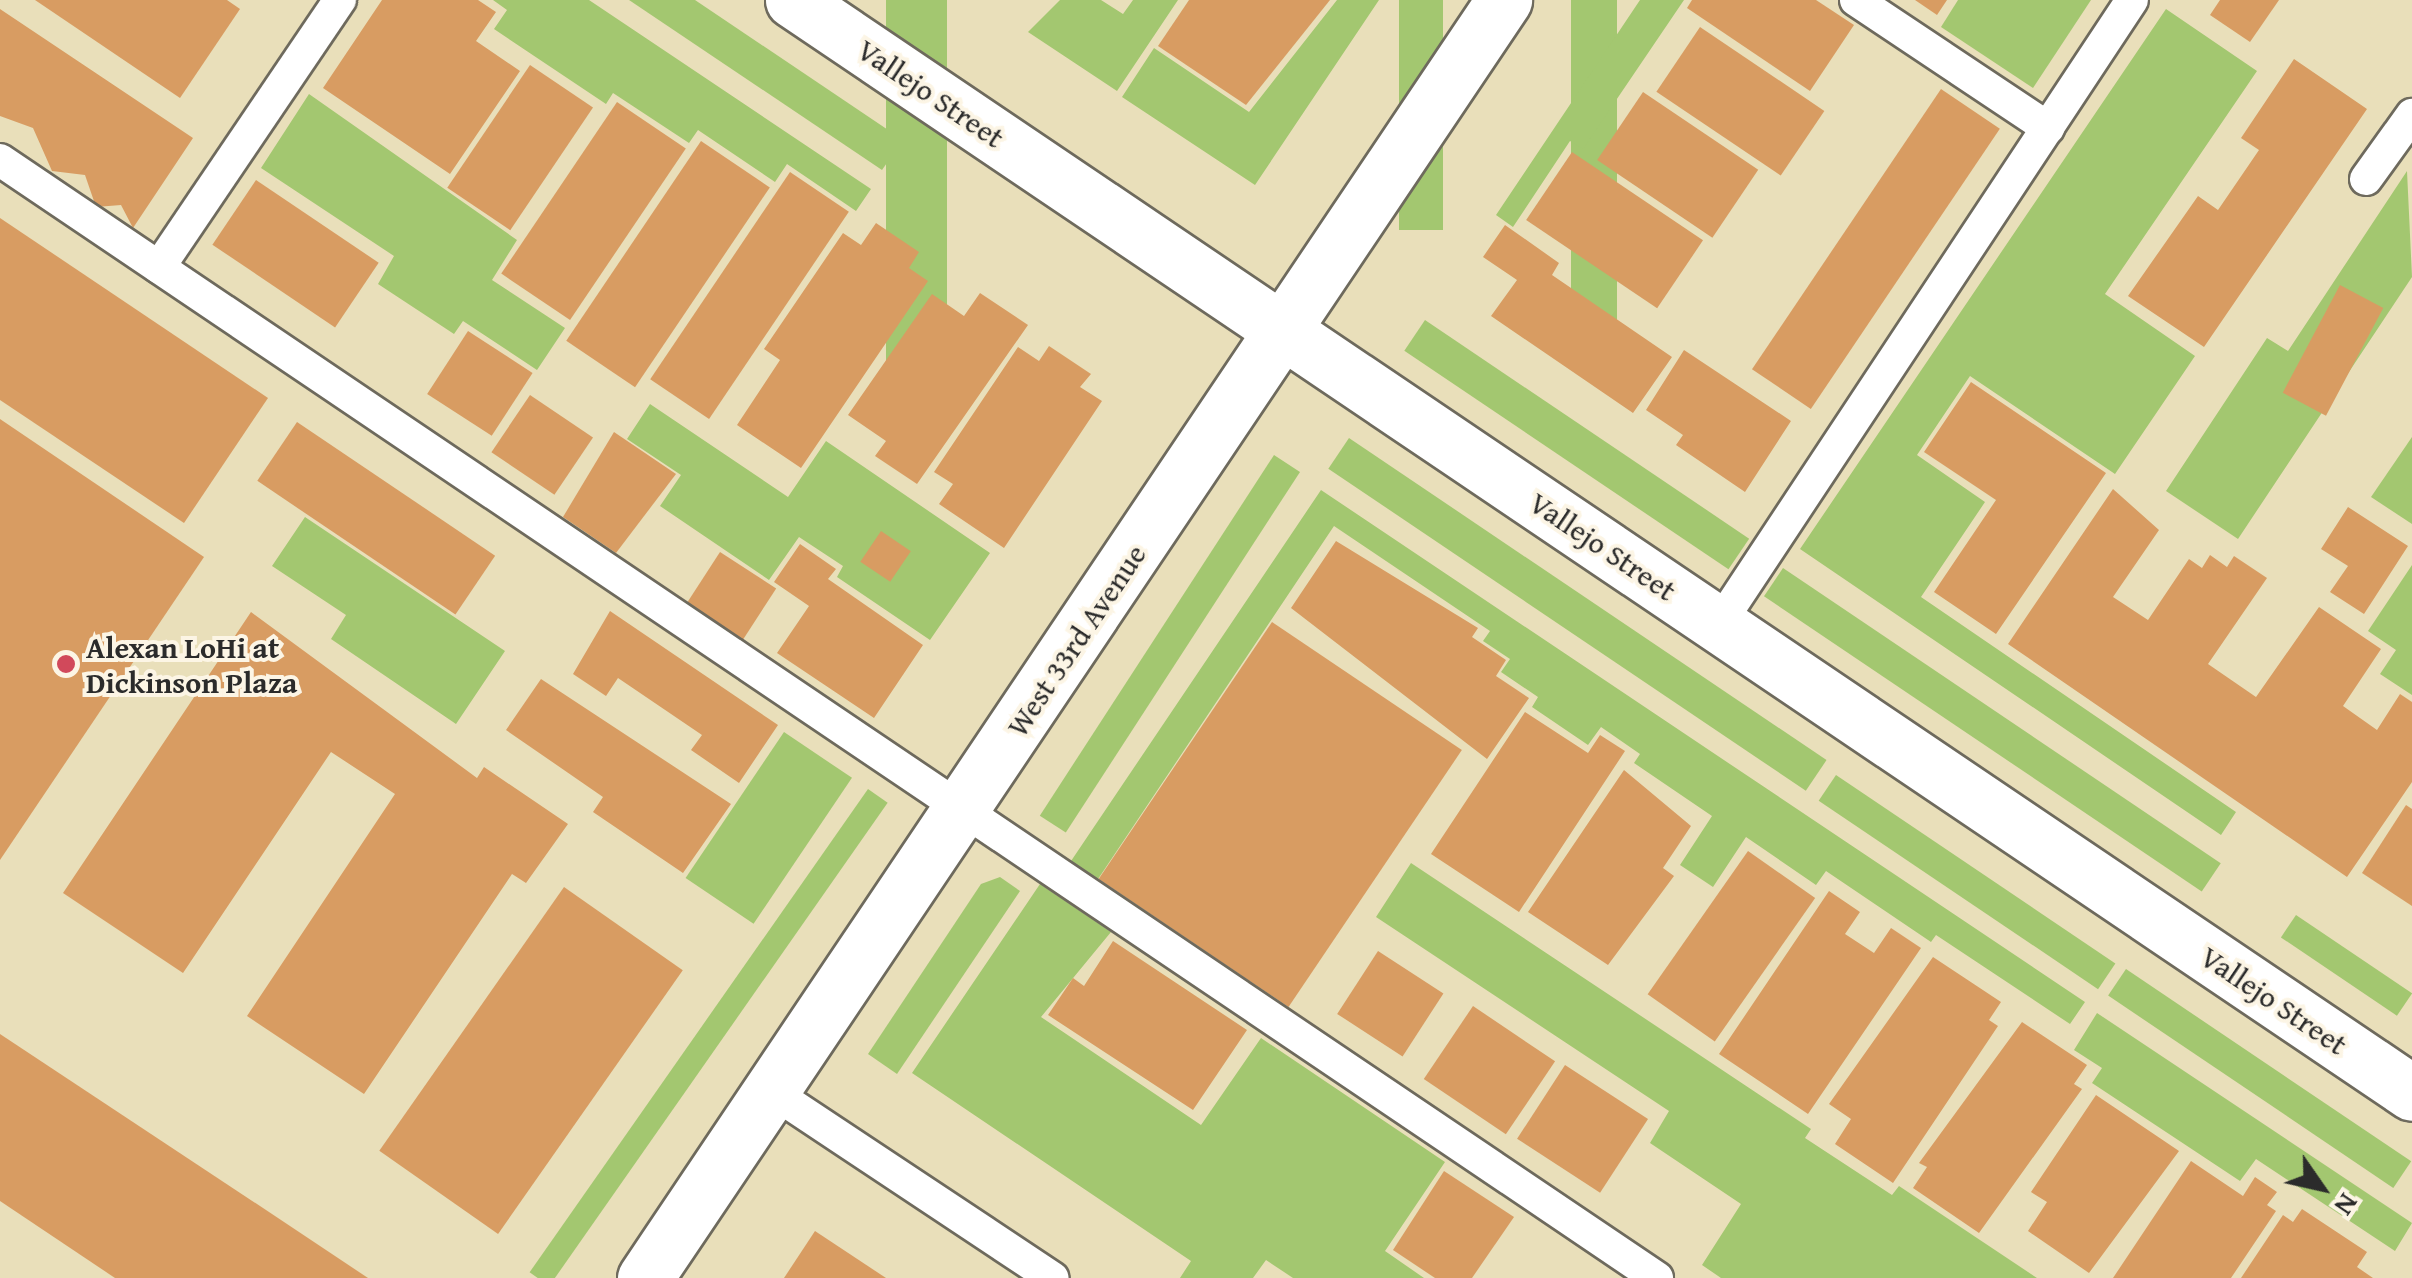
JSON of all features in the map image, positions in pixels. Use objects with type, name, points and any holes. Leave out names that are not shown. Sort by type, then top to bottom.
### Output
[{"type":"street","name":"Vallejo Street","points":[[793,0],[2412,1093]]},
{"type":"street","name":"West 33rd Avenue","points":[[644,1278],[1504,0]]},
{"type":"lane","points":[[159,267],[340,0]]},
{"type":"lane","points":[[1856,0],[2048,128]]},
{"type":"lane","points":[[1719,624],[2132,0]]},
{"type":"lane","points":[[2366,179],[2412,115]]},
{"type":"lane","points":[[0,160],[962,809],[1620,1268],[1657,1278]]},
{"type":"lane","points":[[770,1091],[1052,1278]]},
{"type":"green space","points":[[493,0],[589,0],[871,189],[856,211],[787,164],[775,182],[698,130],[689,143],[613,93],[606,104],[494,29],[507,10]]},
{"type":"green space","points":[[629,0],[695,0],[903,140],[882,170]]},
{"type":"green space","points":[[886,0],[947,0],[947,405],[886,405]]},
{"type":"green space","points":[[1060,0],[1101,0],[1123,14],[1133,0],[1178,0],[1117,91],[1028,32]]},
{"type":"green space","points":[[1337,0],[1379,0],[1255,185],[1122,97],[1154,48],[1249,112]]},
{"type":"green space","points":[[1399,0],[1443,0],[1443,230],[1399,230]]},
{"type":"green space","points":[[1571,0],[1617,0],[1617,330],[1571,330]]},
{"type":"green space","points":[[1640,0],[1684,0],[1583,149],[1570,141],[1513,227],[1496,215]]},
{"type":"green space","points":[[1958,0],[2091,0],[2033,88],[1941,27]]},
{"type":"green space","points":[[2166,9],[2257,71],[2105,294],[2195,356],[2115,474],[1970,376],[1917,455],[1985,502],[1921,597],[2236,812],[2221,835],[1800,549]]},
{"type":"green space","points":[[309,94],[517,240],[492,280],[565,328],[537,370],[463,321],[454,334],[378,284],[394,256],[261,168]]},
{"type":"green space","points":[[2407,171],[2412,277],[2238,539],[2166,491],[2267,338],[2288,351]]},
{"type":"green space","points":[[1425,320],[1749,539],[1728,569],[1404,351]]},
{"type":"green space","points":[[650,404],[788,497],[826,441],[990,553],[930,640],[837,577],[843,566],[799,537],[769,580],[660,506],[681,475],[627,439]]},
{"type":"green space","points":[[2412,437],[2412,524],[2371,497]]},
{"type":"green space","points":[[1349,438],[1827,760],[1806,791],[1328,469]]},
{"type":"green space","points":[[1274,455],[1300,472],[1066,833],[1040,816]]},
{"type":"green space","points":[[1321,490],[2085,1002],[2070,1024],[1936,935],[1931,942],[1826,871],[1816,885],[1746,837],[1713,887],[1680,865],[1712,816],[1634,763],[1640,754],[1601,727],[1588,745],[1532,707],[1538,697],[1501,672],[1510,659],[1483,641],[1490,631],[1334,526],[1094,885],[1067,867]]},
{"type":"green space","points":[[305,517],[505,651],[456,724],[331,639],[346,615],[272,566]]},
{"type":"green space","points":[[2412,565],[2412,695],[2380,674],[2396,650],[2368,631]]},
{"type":"green space","points":[[1783,568],[2221,863],[2202,891],[1764,596]]},
{"type":"green space","points":[[784,732],[852,778],[754,924],[686,878]]},
{"type":"green space","points":[[1836,775],[2115,963],[2098,989],[1819,801]]},
{"type":"green space","points":[[868,789],[888,803],[555,1278],[538,1278],[530,1272]]},
{"type":"green space","points":[[1411,863],[1811,1129],[1805,1138],[1892,1195],[1899,1186],[2037,1278],[1721,1278],[1702,1265],[1741,1204],[1650,1143],[1669,1111],[1376,917]]},
{"type":"green space","points":[[1000,877],[1020,891],[897,1074],[868,1054],[981,884]]},
{"type":"green space","points":[[1040,884],[1111,932],[1041,1017],[1201,1125],[1261,1038],[1445,1162],[1385,1251],[1424,1278],[1293,1278],[1266,1260],[1253,1278],[1180,1278],[1191,1261],[912,1073]]},
{"type":"green space","points":[[2296,915],[2412,993],[2397,1016],[2281,937]]},
{"type":"green space","points":[[2126,969],[2411,1161],[2393,1188],[2108,996]]},
{"type":"green space","points":[[2097,1013],[2412,1223],[2395,1251],[2256,1159],[2240,1181],[2092,1083],[2102,1068],[2074,1050]]},
{"type":"building","points":[[35,0],[227,0],[240,9],[180,98]]},
{"type":"building","points":[[382,0],[478,0],[496,12],[476,41],[520,71],[450,174],[323,88]]},
{"type":"building","points":[[1189,0],[1330,0],[1246,105],[1158,46]]},
{"type":"building","points":[[1692,0],[1816,0],[1854,25],[1810,91],[1687,8]]},
{"type":"building","points":[[1915,0],[1947,0],[1937,15]]},
{"type":"building","points":[[2220,0],[2279,0],[2250,42],[2210,15]]},
{"type":"building","points":[[0,9],[193,138],[133,228],[121,205],[96,207],[85,175],[52,171],[33,128],[0,116]]},
{"type":"building","points":[[1700,27],[1824,111],[1781,176],[1656,92]]},
{"type":"building","points":[[2294,59],[2367,109],[2204,347],[2128,296],[2198,196],[2218,210],[2259,150],[2241,138]]},
{"type":"building","points":[[530,65],[593,107],[510,230],[447,188]]},
{"type":"building","points":[[1941,89],[2000,129],[1811,409],[1752,369]]},
{"type":"building","points":[[1643,92],[1758,170],[1712,238],[1597,160]]},
{"type":"building","points":[[617,102],[686,148],[570,320],[501,274]]},
{"type":"building","points":[[701,141],[770,187],[635,387],[566,341]]},
{"type":"building","points":[[1572,152],[1703,240],[1657,308],[1526,220]]},
{"type":"building","points":[[790,172],[849,212],[709,419],[650,379]]},
{"type":"building","points":[[256,180],[379,263],[335,327],[212,245]]},
{"type":"building","points":[[0,218],[268,398],[184,523],[0,400]]},
{"type":"building","points":[[876,223],[919,252],[909,268],[928,281],[801,468],[737,425],[780,360],[764,349],[843,233],[861,245]]},
{"type":"building","points":[[1505,225],[1559,263],[1552,275],[1672,357],[1633,413],[1491,316],[1517,280],[1483,257]]},
{"type":"building","points":[[2340,285],[2383,308],[2326,416],[2283,393]]},
{"type":"building","points":[[980,293],[1028,325],[917,484],[875,456],[886,441],[848,415],[932,294],[964,316]]},
{"type":"building","points":[[468,331],[533,373],[492,436],[427,394]]},
{"type":"building","points":[[1049,346],[1091,374],[1080,387],[1102,401],[1004,548],[939,504],[953,484],[934,472],[1018,347],[1039,361]]},
{"type":"building","points":[[1684,350],[1791,421],[1745,492],[1676,445],[1683,435],[1646,410]]},
{"type":"building","points":[[1971,382],[2106,473],[1996,634],[1934,592],[1996,500],[1924,452]]},
{"type":"building","points":[[530,395],[593,437],[554,495],[491,452]]},
{"type":"building","name":"Alexan LoHi at Dickinson Plaza","points":[[0,419],[204,557],[0,860]]},
{"type":"building","points":[[297,422],[495,556],[455,615],[257,481]]},
{"type":"building","points":[[614,432],[676,474],[616,553],[563,517]]},
{"type":"building","points":[[2113,489],[2159,530],[2113,597],[2148,620],[2189,559],[2202,568],[2210,555],[2227,567],[2234,556],[2267,578],[2208,664],[2256,697],[2319,607],[2381,649],[2343,706],[2377,730],[2400,694],[2412,702],[2412,782],[2347,877],[2008,644]]},
{"type":"building","points":[[2348,507],[2408,546],[2364,614],[2330,592],[2348,566],[2321,549]]},
{"type":"building","points":[[881,531],[911,551],[890,582],[860,562]]},
{"type":"building","points":[[1336,541],[1478,628],[1472,637],[1506,660],[1496,676],[1529,698],[1487,759],[1291,608]]},
{"type":"building","points":[[800,544],[836,569],[828,579],[923,645],[874,718],[777,653],[809,606],[774,582]]},
{"type":"building","points":[[720,552],[776,588],[738,647],[682,611]]},
{"type":"building","points":[[610,611],[778,725],[739,783],[691,750],[702,735],[618,678],[606,696],[573,674]]},
{"type":"building","points":[[251,612],[477,778],[484,767],[568,824],[526,883],[512,874],[364,1094],[247,1016],[395,794],[331,752],[183,973],[63,893]]},
{"type":"building","points":[[1272,622],[1462,750],[1288,1007],[1099,879]]},
{"type":"building","points":[[541,679],[731,804],[683,873],[593,812],[603,797],[506,730]]},
{"type":"building","points":[[1525,712],[1588,753],[1600,735],[1625,751],[1519,912],[1431,854]]},
{"type":"building","points":[[1624,770],[1691,826],[1663,868],[1674,876],[1608,965],[1528,912]]},
{"type":"building","points":[[2406,805],[2412,809],[2412,906],[2362,873]]},
{"type":"building","points":[[1748,851],[1815,898],[1715,1041],[1648,994]]},
{"type":"building","points":[[564,887],[683,970],[498,1234],[379,1151]]},
{"type":"building","points":[[1829,891],[1860,912],[1845,934],[1874,953],[1891,928],[1921,948],[1808,1114],[1719,1054]]},
{"type":"building","points":[[1113,941],[1247,1030],[1193,1110],[1048,1015],[1073,978],[1084,986]]},
{"type":"building","points":[[1378,951],[1443,993],[1403,1056],[1337,1014]]},
{"type":"building","points":[[1933,957],[2001,1002],[1989,1020],[1998,1026],[1893,1183],[1835,1144],[1851,1119],[1829,1104]]},
{"type":"building","points":[[1473,1006],[1555,1061],[1506,1134],[1424,1079]]},
{"type":"building","points":[[2022,1022],[2087,1065],[2074,1084],[2082,1089],[1979,1233],[1913,1188],[1927,1167],[1919,1163]]},
{"type":"building","points":[[0,1034],[368,1278],[115,1278],[0,1201]]},
{"type":"building","points":[[1565,1065],[1648,1119],[1600,1193],[1517,1139]]},
{"type":"building","points":[[2096,1095],[2179,1151],[2089,1273],[2028,1231],[2047,1202],[2031,1192]]},
{"type":"building","points":[[2191,1161],[2243,1196],[2255,1177],[2277,1192],[2267,1205],[2276,1211],[2231,1278],[2113,1278]]},
{"type":"building","points":[[1444,1171],[1514,1217],[1472,1278],[1435,1278],[1393,1250]]},
{"type":"building","points":[[2302,1209],[2367,1252],[2357,1267],[2373,1278],[2241,1278],[2283,1215],[2293,1222]]},
{"type":"building","points":[[815,1231],[886,1278],[784,1278]]},
{"type":"place","name":"Alexan LoHi at Dickinson Plaza","points":[[66,664]]}]
